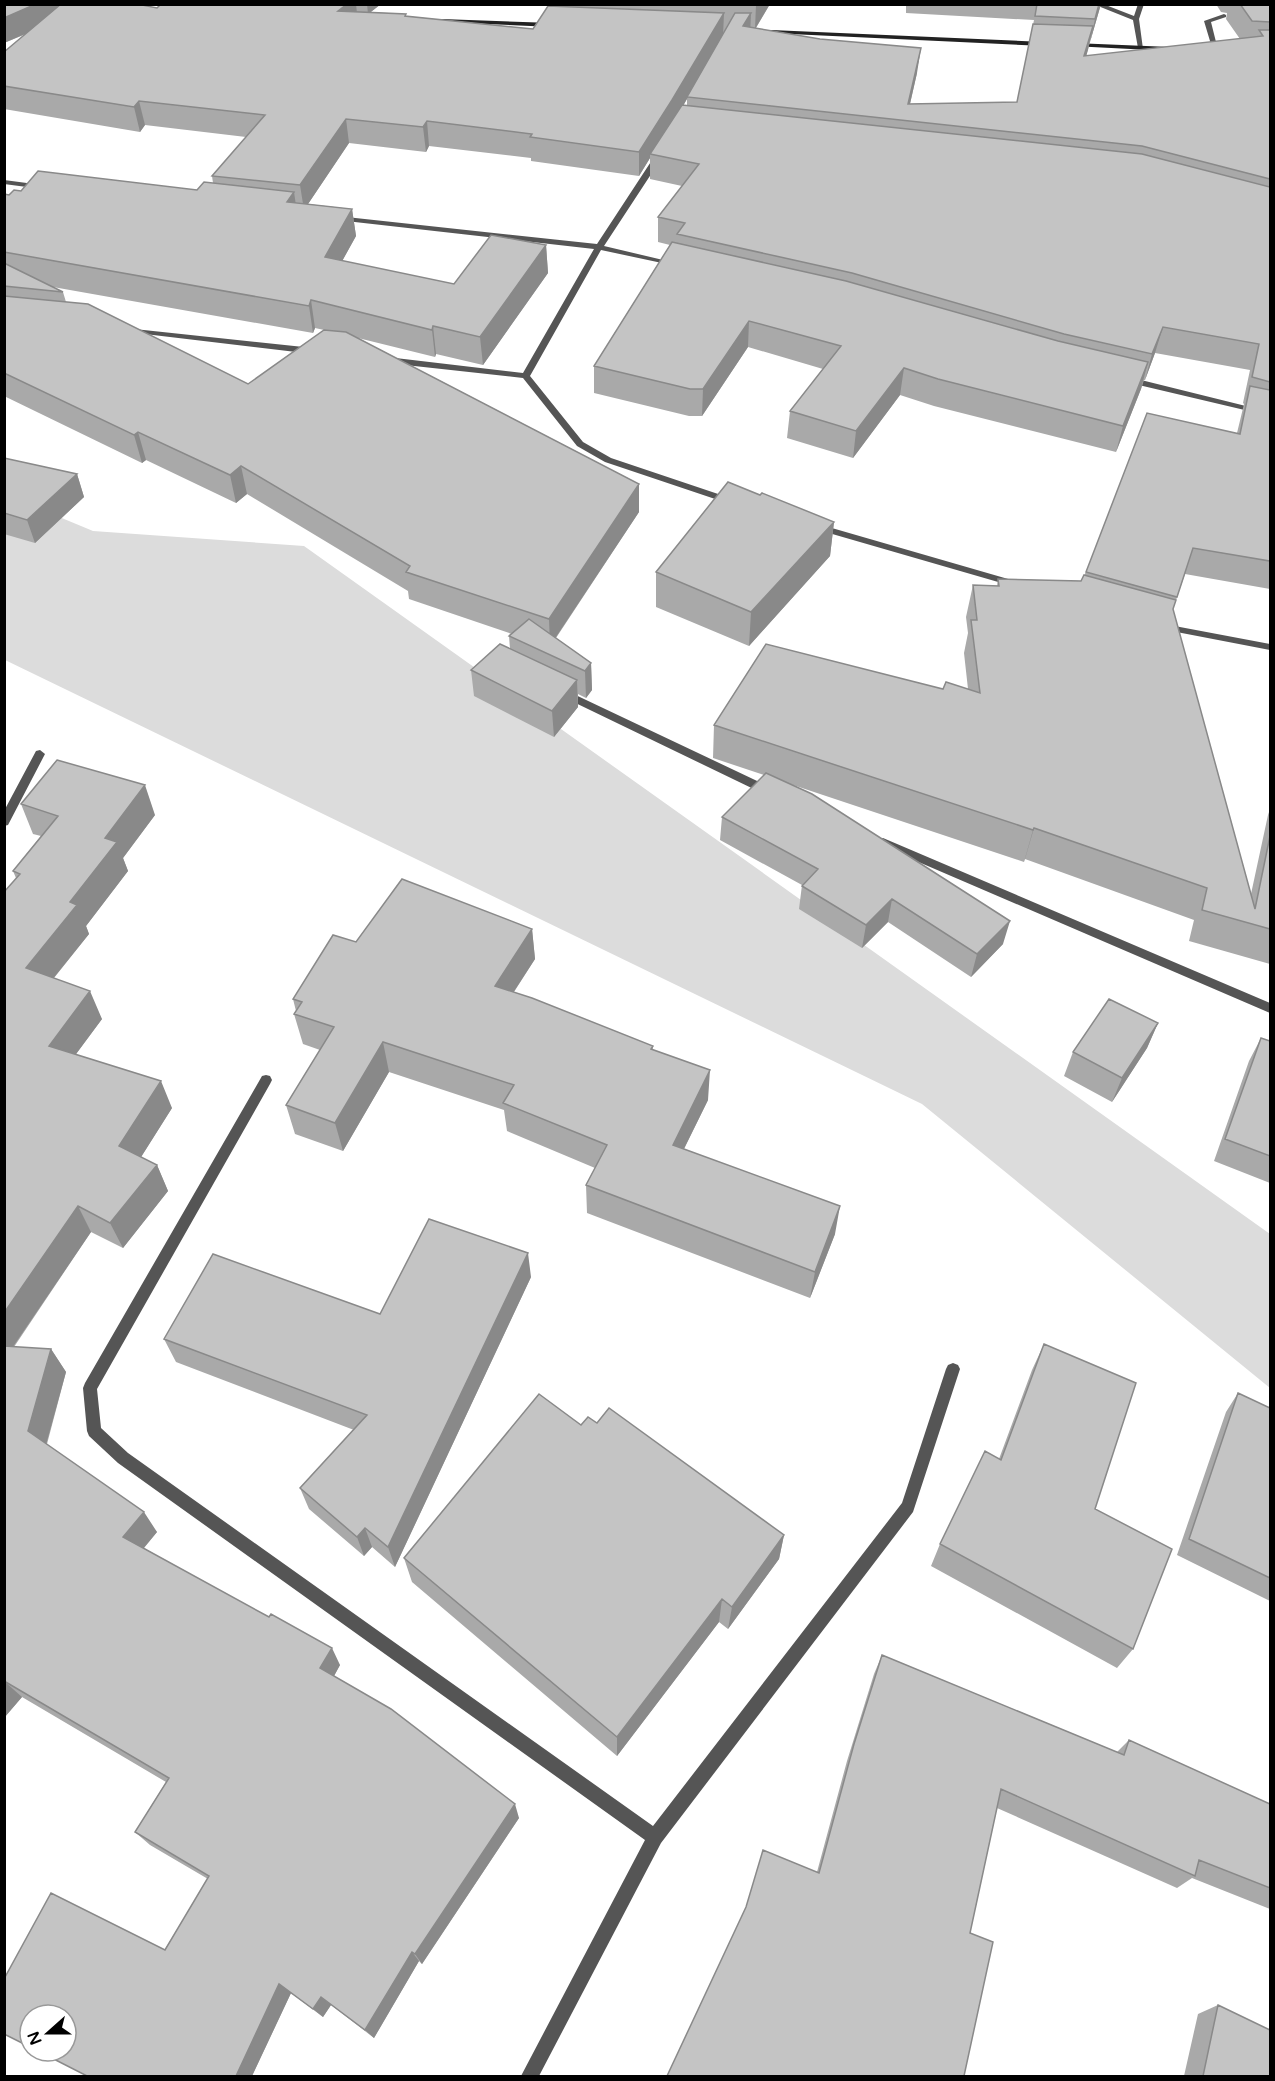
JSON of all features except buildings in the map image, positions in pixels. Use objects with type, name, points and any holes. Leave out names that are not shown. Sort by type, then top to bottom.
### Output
[{"type":"main road","points":[[427,20],[556,25]]},
{"type":"main road","points":[[767,32],[1048,44]]},
{"type":"main road","points":[[1071,45],[1184,49]]},
{"type":"main road","points":[[1205,50],[1226,50]]},
{"type":"street","points":[[1096,4],[1136,19]]},
{"type":"street","points":[[1141,4],[1136,19],[1141,48]]},
{"type":"street","points":[[1215,50],[1207,21],[1224,16]]},
{"type":"street","points":[[526,376],[599,247],[666,145]]},
{"type":"street","points":[[4,182],[52,188]]},
{"type":"street","points":[[333,218],[599,247],[689,267]]},
{"type":"street","points":[[122,330],[320,351]]},
{"type":"street","points":[[377,358],[526,376],[580,444],[608,460],[743,505]]},
{"type":"street","points":[[1123,379],[1270,414]]},
{"type":"street","points":[[812,525],[1018,585]]},
{"type":"street","points":[[1155,624],[1270,647]]},
{"type":"street","points":[[553,688],[778,796]]},
{"type":"street","points":[[4,822],[40,754]]},
{"type":"street","points":[[876,839],[1270,1008]]},
{"type":"street","points":[[266,1080],[90,1388],[94,1431],[123,1458],[655,1837]]},
{"type":"street","points":[[530,2076],[655,1837],[908,1507],[953,1369]]},
{"type":"shaded area","points":[[4,494],[93,531],[304,546],[1270,1234],[1270,1388],[922,1104],[5,660]]}]
